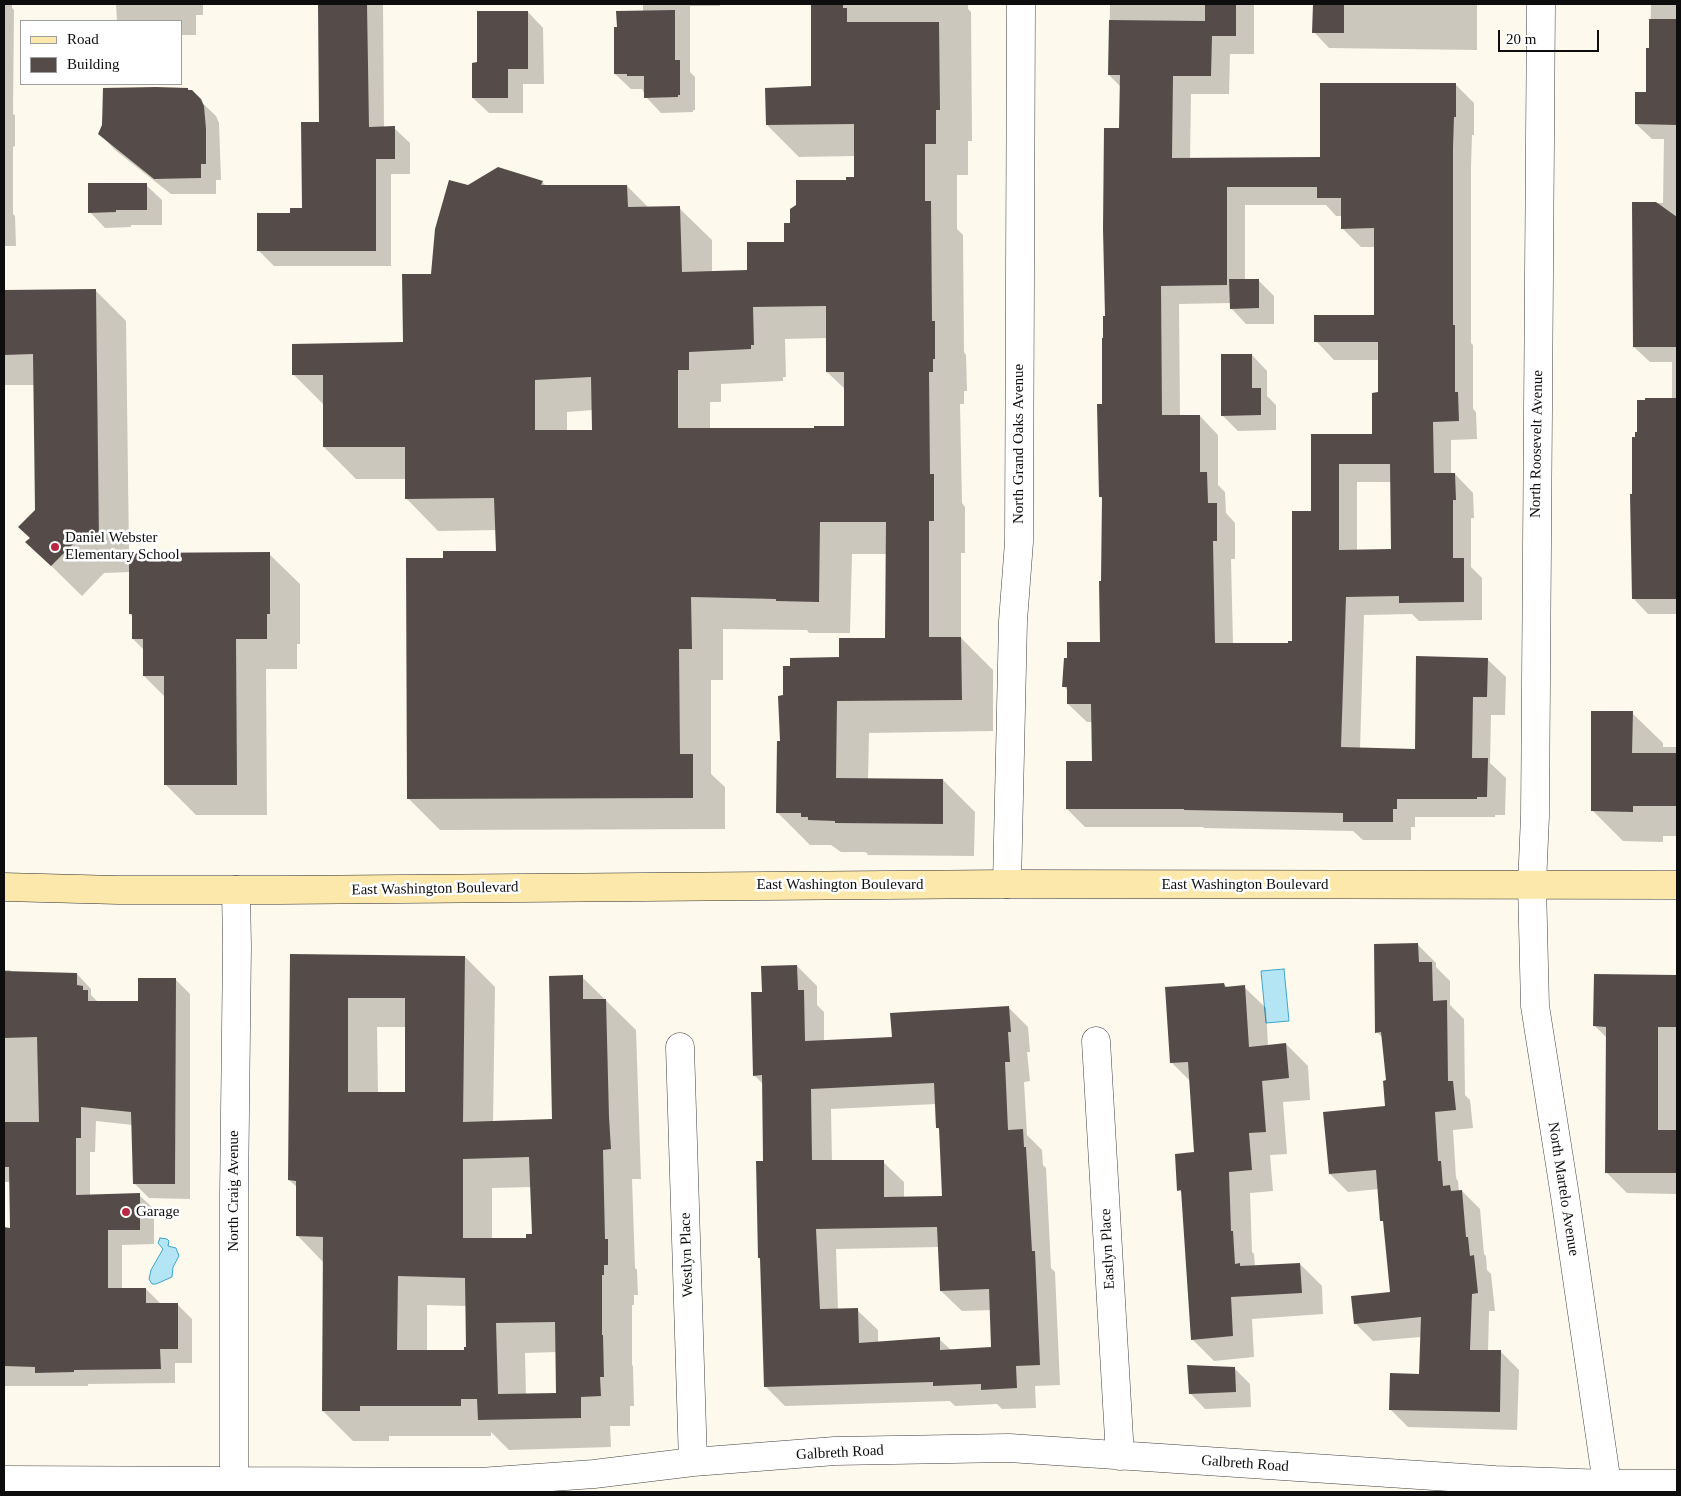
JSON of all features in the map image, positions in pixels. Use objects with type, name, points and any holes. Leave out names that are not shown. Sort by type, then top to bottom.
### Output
[{"type":"main road","name":"East Washington Boulevard","points":[[4,887],[118,890],[236,890],[1007,884],[1677,885]]},
{"type":"street","name":"North Grand Oaks Avenue","points":[[1007,884],[1013,621],[1020,542],[1021,4]]},
{"type":"street","name":"North Roosevelt Avenue","points":[[1532,885],[1535,816],[1542,4]]},
{"type":"street","name":"North Martelo Avenue","points":[[1532,885],[1535,1006],[1565,1196],[1607,1488]]},
{"type":"street","name":"North Craig Avenue","points":[[234,1486],[236,890]]},
{"type":"street","name":"Eastlyn Place","points":[[1096,1042],[1120,1456]]},
{"type":"street","name":"Westlyn Place","points":[[680,1047],[693,1462]]},
{"type":"street","name":"Galbreth Road","points":[[4,1480],[234,1486],[480,1482],[594,1474],[693,1462],[836,1451],[1009,1448],[1607,1488],[1677,1484]]},
{"type":"water","points":[[1284,969],[1289,1021],[1266,1023],[1261,971]]},
{"type":"water","points":[[160,1238],[167,1239],[169,1241],[168,1246],[176,1248],[179,1256],[173,1267],[172,1277],[152,1284],[149,1279],[151,1270],[163,1249],[158,1243]]},
{"type":"building","points":[[318,4],[367,4],[369,127],[395,126],[395,159],[376,159],[376,251],[257,251],[257,213],[290,213],[290,208],[302,208],[301,122],[319,122]]},
{"type":"building","points":[[1205,4],[1236,4],[1236,36],[1212,36],[1211,76],[1173,76],[1172,158],[1320,157],[1320,83],[1456,83],[1456,117],[1454,117],[1453,148],[1453,325],[1455,325],[1455,392],[1458,392],[1459,421],[1433,422],[1434,473],[1455,473],[1456,500],[1453,500],[1453,558],[1464,558],[1464,602],[1399,603],[1399,596],[1346,597],[1341,747],[1415,749],[1416,656],[1488,658],[1487,697],[1473,697],[1472,758],[1488,758],[1487,797],[1477,797],[1477,799],[1397,799],[1397,809],[1393,809],[1393,822],[1343,822],[1343,813],[1184,809],[1066,809],[1066,761],[1092,761],[1091,704],[1067,704],[1067,687],[1062,687],[1064,658],[1067,658],[1067,642],[1100,642],[1099,581],[1101,581],[1102,497],[1099,497],[1097,404],[1102,404],[1102,338],[1103,316],[1105,316],[1103,229],[1104,128],[1119,128],[1120,75],[1108,75],[1109,20],[1205,21]],"holes":[[[1227,187],[1317,187],[1317,198],[1341,198],[1341,229],[1374,228],[1374,315],[1314,315],[1314,342],[1378,342],[1378,392],[1372,393],[1372,434],[1311,434],[1311,511],[1292,511],[1292,641],[1288,641],[1288,643],[1215,643],[1213,541],[1217,541],[1217,503],[1208,503],[1207,472],[1200,472],[1200,415],[1162,415],[1161,286],[1227,285]],[[1339,464],[1390,464],[1391,549],[1339,550]]]},
{"type":"building","points":[[1313,4],[1344,4],[1344,33],[1312,33]]},
{"type":"building","points":[[811,5],[843,5],[843,8],[847,8],[847,22],[939,22],[940,110],[936,110],[936,144],[925,144],[925,201],[931,201],[932,321],[935,321],[935,359],[933,359],[933,372],[929,372],[930,474],[934,474],[934,521],[929,521],[929,637],[961,637],[962,700],[837,701],[836,778],[943,779],[943,824],[835,823],[835,821],[808,820],[808,817],[801,817],[801,813],[776,813],[777,741],[780,741],[778,696],[783,695],[783,666],[790,666],[790,658],[839,657],[839,638],[885,638],[886,522],[820,522],[819,602],[691,597],[692,649],[679,649],[680,754],[693,754],[693,798],[407,799],[406,558],[443,558],[443,551],[496,551],[494,498],[405,499],[405,447],[323,447],[323,375],[292,375],[292,344],[403,342],[402,274],[431,274],[435,229],[449,180],[468,185],[498,167],[543,181],[541,185],[627,185],[628,207],[680,206],[682,272],[747,270],[747,242],[784,242],[784,223],[790,223],[790,209],[796,205],[796,180],[846,180],[846,177],[854,177],[854,124],[766,125],[765,88],[811,86]],"holes":[[[826,306],[826,372],[844,372],[844,426],[814,426],[814,428],[678,428],[678,370],[689,370],[689,352],[751,349],[751,345],[754,345],[753,307]],[[591,377],[592,430],[535,430],[535,380]]]},
{"type":"building","points":[[675,10],[675,60],[680,60],[680,95],[678,97],[644,98],[644,76],[614,74],[614,27],[617,27],[616,11]]},
{"type":"building","points":[[477,11],[528,11],[528,69],[508,69],[508,98],[472,98],[472,63],[477,62]]},
{"type":"building","points":[[1649,19],[1677,19],[1677,125],[1635,124],[1635,92],[1646,92],[1646,48],[1649,48]]},
{"type":"building","points":[[103,88],[188,88],[188,90],[192,90],[201,99],[204,106],[206,129],[206,164],[201,164],[201,178],[154,179],[98,134],[102,125]]},
{"type":"building","points":[[88,183],[147,183],[147,210],[116,210],[116,212],[88,213]]},
{"type":"building","points":[[1632,202],[1656,202],[1677,217],[1677,347],[1633,347]]},
{"type":"building","points":[[1229,279],[1259,279],[1259,308],[1230,309]]},
{"type":"building","points":[[96,289],[99,542],[74,543],[51,566],[25,542],[30,538],[18,527],[35,510],[33,354],[4,355],[4,290]]},
{"type":"building","points":[[1221,354],[1252,354],[1252,388],[1261,388],[1261,415],[1221,416]]},
{"type":"building","points":[[1645,398],[1677,398],[1677,599],[1632,599],[1630,494],[1632,494],[1632,437],[1635,437],[1635,432],[1637,432],[1637,400],[1645,400]]},
{"type":"building","points":[[270,552],[270,614],[267,614],[267,639],[236,639],[237,785],[164,785],[164,676],[143,676],[143,639],[132,639],[132,614],[129,614],[129,553]]},
{"type":"building","points":[[1591,711],[1633,711],[1632,753],[1677,753],[1677,806],[1633,806],[1633,812],[1591,811]]},
{"type":"building","points":[[1418,943],[1419,962],[1432,962],[1433,1001],[1447,1000],[1448,1081],[1453,1081],[1456,1110],[1435,1112],[1438,1161],[1441,1161],[1443,1186],[1450,1185],[1451,1191],[1462,1190],[1466,1237],[1468,1237],[1470,1256],[1474,1255],[1478,1293],[1472,1294],[1470,1350],[1501,1350],[1500,1412],[1389,1410],[1390,1373],[1419,1374],[1421,1317],[1354,1324],[1351,1296],[1390,1292],[1383,1221],[1380,1221],[1376,1170],[1329,1174],[1323,1112],[1385,1106],[1383,1081],[1386,1080],[1381,1032],[1375,1033],[1374,944]]},
{"type":"building","points":[[290,954],[465,956],[463,1122],[552,1119],[549,976],[583,975],[583,999],[606,999],[611,1149],[603,1150],[605,1239],[608,1239],[608,1265],[604,1265],[604,1275],[602,1275],[604,1377],[600,1377],[601,1396],[581,1397],[581,1418],[478,1420],[477,1399],[461,1399],[461,1406],[360,1406],[360,1411],[322,1411],[323,1237],[296,1236],[296,1181],[288,1180]],"holes":[[[348,998],[405,998],[405,1092],[348,1092]],[[529,1157],[532,1234],[526,1234],[526,1238],[463,1238],[463,1159]],[[398,1276],[465,1278],[466,1347],[464,1347],[464,1350],[397,1350]],[[555,1322],[556,1393],[498,1394],[496,1323]]]},
{"type":"building","points":[[797,965],[798,990],[804,990],[805,1041],[892,1037],[890,1013],[1009,1006],[1011,1032],[1008,1032],[1010,1062],[1005,1062],[1008,1130],[1023,1129],[1024,1147],[1026,1147],[1032,1251],[1035,1251],[1040,1365],[1016,1366],[1017,1388],[981,1390],[981,1384],[933,1386],[933,1382],[764,1387],[756,1161],[763,1161],[762,1075],[753,1076],[751,992],[762,992],[761,966]],"holes":[[[934,1083],[936,1128],[939,1128],[942,1196],[884,1197],[884,1160],[812,1160],[811,1089]],[[937,1227],[940,1291],[989,1289],[991,1347],[940,1350],[940,1337],[859,1343],[858,1308],[820,1309],[816,1229]]]},
{"type":"building","points":[[4,971],[77,973],[77,985],[83,986],[83,990],[88,990],[88,1001],[138,1001],[138,978],[176,978],[175,1184],[133,1184],[131,1112],[81,1107],[81,1138],[76,1138],[76,1195],[140,1193],[140,1230],[108,1230],[108,1288],[146,1288],[146,1303],[178,1303],[178,1349],[160,1349],[161,1369],[74,1370],[74,1372],[35,1373],[35,1367],[4,1366],[4,1227],[10,1228],[9,1167],[4,1167],[4,1122],[39,1122],[37,1037],[4,1038]]},
{"type":"building","points":[[1594,974],[1677,975],[1677,1027],[1658,1027],[1658,1130],[1677,1130],[1677,1173],[1605,1173],[1606,1027],[1593,1026]]},
{"type":"building","points":[[1224,983],[1225,987],[1245,985],[1249,1047],[1286,1043],[1289,1078],[1262,1081],[1266,1132],[1249,1133],[1252,1170],[1229,1172],[1231,1231],[1233,1231],[1235,1264],[1240,1263],[1240,1266],[1300,1263],[1302,1293],[1231,1297],[1233,1336],[1191,1340],[1181,1190],[1177,1191],[1175,1154],[1194,1152],[1188,1062],[1170,1063],[1165,987]]},
{"type":"building","points":[[1187,1365],[1235,1367],[1236,1392],[1189,1394]]},
{"type":"place","name":"Daniel Webster Elementary School","points":[[55,547]]},
{"type":"place","name":"Garage","points":[[126,1212]]}]
